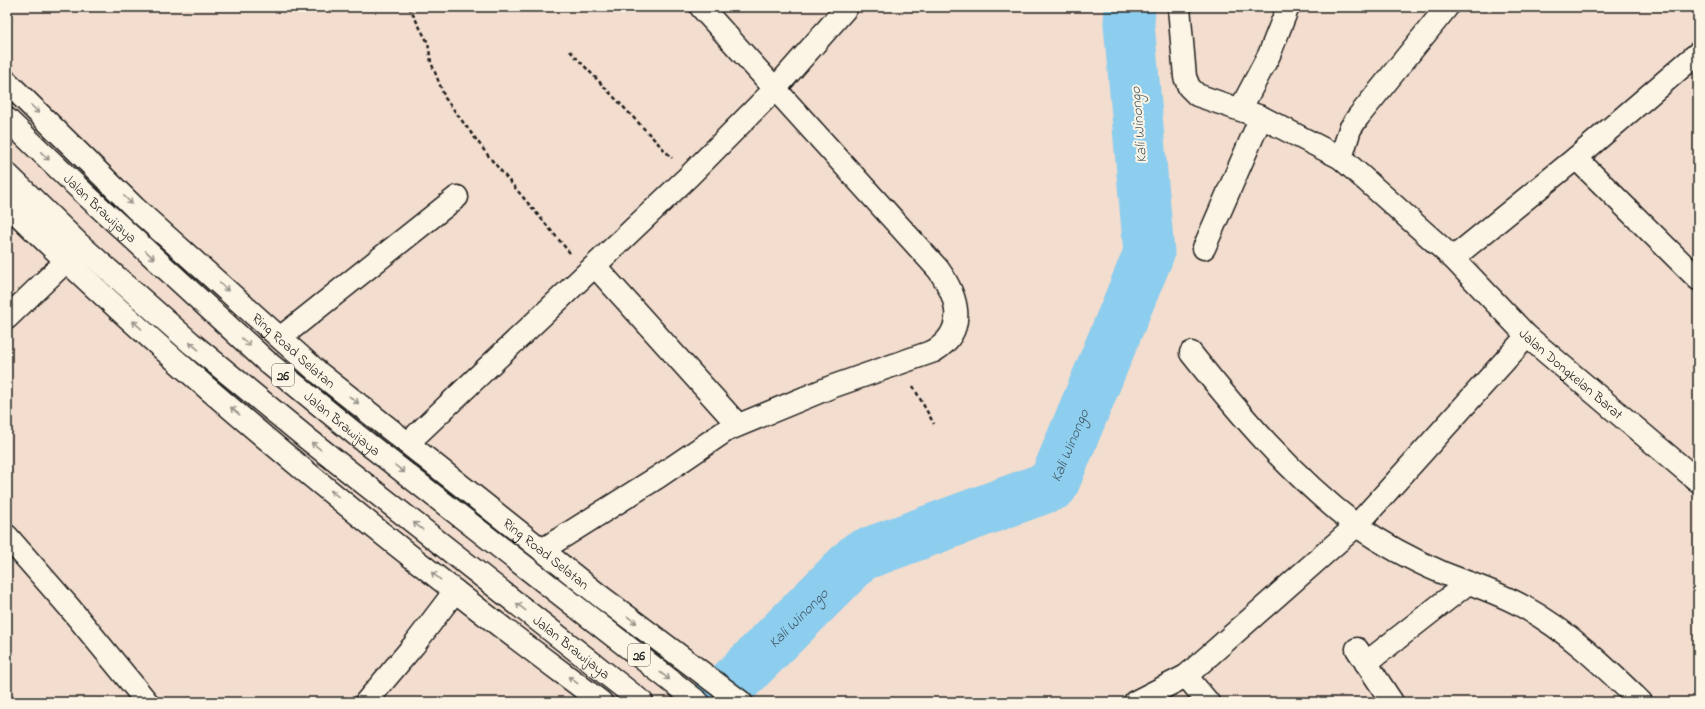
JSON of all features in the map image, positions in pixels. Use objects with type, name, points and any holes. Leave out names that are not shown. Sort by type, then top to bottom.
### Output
[{"type":"main road","points":[[542,550],[658,477],[727,430],[831,387],[934,351],[943,346],[953,334],[957,324],[952,294],[948,282],[938,269],[774,90],[701,7]]},
{"type":"main road","points":[[408,443],[689,176],[774,90],[847,7]]},
{"type":"main road","name":"Jalan Dongkelan Barat","points":[[1179,7],[1185,77],[1189,88],[1197,94],[1242,108],[1261,116],[1341,158],[1453,258],[1527,336],[1698,481]]},
{"type":"main road","points":[[1242,108],[1269,55],[1288,7]]},
{"type":"main road","points":[[1341,158],[1350,129],[1445,8]]},
{"type":"main road","points":[[1453,258],[1576,158],[1698,54]]},
{"type":"main road","name":"Ring Road Selatan","points":[[7,82],[136,208],[319,373],[600,596],[741,702]]},
{"type":"main road","points":[[1204,248],[1261,116]]},
{"type":"main road","name":"Jalan Brawijaya","points":[[7,119],[86,195],[266,361],[365,442],[698,702]]},
{"type":"main road","points":[[1576,158],[1698,279]]},
{"type":"main road","name":"Jalan Brawijaya","points":[[7,174],[78,243],[191,343],[309,440],[642,702]]},
{"type":"main road","points":[[280,338],[458,197]]},
{"type":"main road","points":[[7,204],[66,261],[261,434],[455,591],[601,702]]},
{"type":"main road","points":[[7,318],[66,261]]},
{"type":"main road","points":[[591,270],[738,425]]},
{"type":"main road","points":[[1135,702],[1186,676],[1357,525],[1527,336]]},
{"type":"main road","points":[[1191,353],[1234,407],[1286,462],[1357,525],[1414,559],[1468,583],[1497,593],[1525,607],[1551,624],[1582,648],[1641,702]]},
{"type":"main road","points":[[7,536],[147,702]]},
{"type":"main road","points":[[1392,702],[1362,656],[1468,583]]},
{"type":"main road","points":[[366,702],[414,645],[455,591]]},
{"type":"main road","points":[[1186,676],[1208,702]]},
{"type":"path","points":[[409,7],[428,42],[431,62],[445,98],[490,158],[591,270]]},
{"type":"path","points":[[570,51],[689,176]]},
{"type":"path","points":[[901,362],[934,424]]},
{"type":"waterway","name":"Kali Winongo","points":[[714,702],[860,556],[1053,485],[1149,253],[1129,24],[1130,7]]}]
